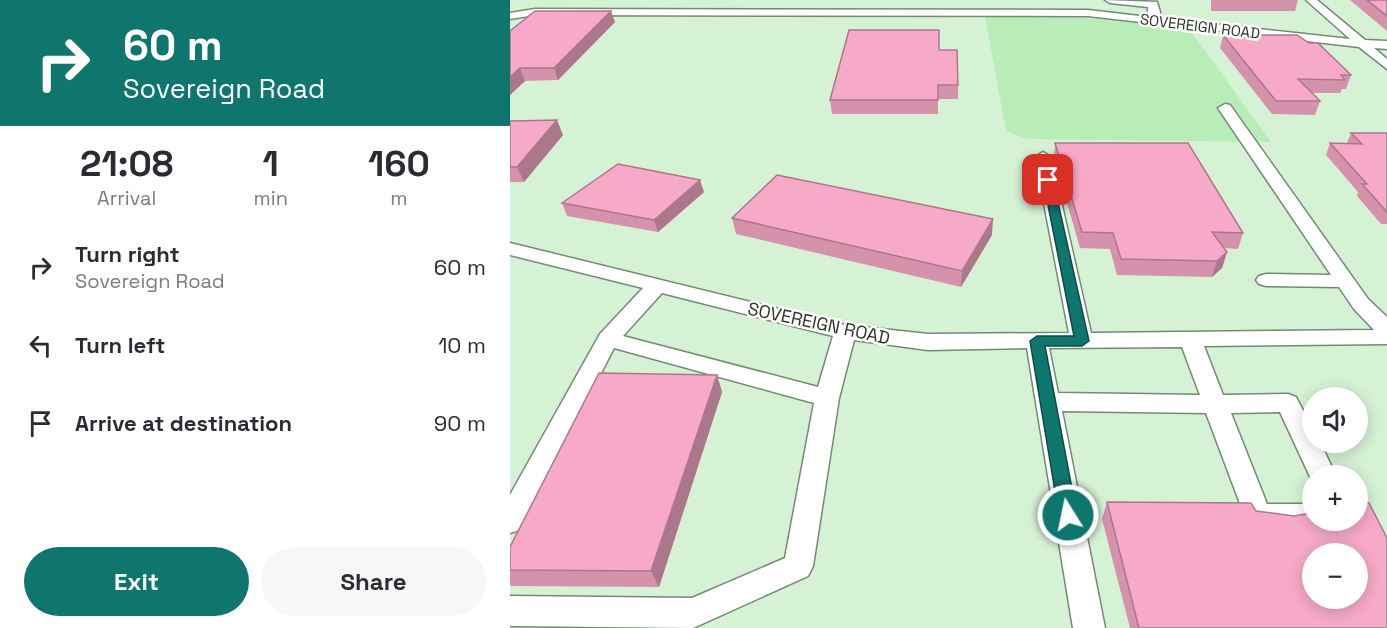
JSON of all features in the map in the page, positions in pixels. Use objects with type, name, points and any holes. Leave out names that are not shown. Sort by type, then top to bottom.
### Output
[{"type":"street","points":[[1110,0],[1153,4],[1155,12],[1152,21]]},
{"type":"street","points":[[1311,0],[1387,65]]},
{"type":"street","name":"SOVEREIGN ROAD","points":[[510,16],[535,12],[1062,7],[1152,21],[1387,45]]},
{"type":"street","points":[[1225,108],[1344,281],[1361,304],[1387,330]]},
{"type":"street","points":[[1043,157],[1082,341]]},
{"type":"street","name":"SOVEREIGN ROAD","points":[[510,249],[845,332],[928,342],[1387,337]]},
{"type":"street","points":[[1266,280],[1344,281]]},
{"type":"street","points":[[510,521],[608,339],[657,286]]},
{"type":"street","points":[[510,611],[693,613],[798,566],[826,398],[845,332]]},
{"type":"street","points":[[608,339],[826,398]]},
{"type":"street","points":[[1190,339],[1258,516],[1302,516]]},
{"type":"street","points":[[1037,341],[1089,628]]},
{"type":"street","points":[[1048,402],[1288,403],[1318,465]]},
{"type":"shaded area","points":[[510,0],[1387,0],[1387,628],[510,628]]},
{"type":"green space","points":[[1036,14],[1188,27],[1271,142],[1027,139],[1006,131],[985,16]]},
{"type":"building","points":[[1367,0],[1387,0],[1387,16]]},
{"type":"building","points":[[535,11],[611,11],[554,68],[520,68],[510,77],[510,31]]},
{"type":"building","points":[[849,30],[939,30],[939,50],[957,50],[958,85],[938,85],[938,100],[830,100]]},
{"type":"building","points":[[1223,35],[1297,35],[1309,43],[1318,43],[1351,75],[1341,75],[1345,80],[1298,79],[1320,101],[1276,101]]},
{"type":"building","points":[[557,120],[517,167],[510,167],[510,121]]},
{"type":"building","points":[[1351,133],[1387,133],[1387,212],[1362,184],[1367,184],[1330,143],[1362,144]]},
{"type":"building","points":[[1055,143],[1188,143],[1243,233],[1212,232],[1227,252],[1217,261],[1121,259],[1113,233],[1082,232]]},
{"type":"building","points":[[618,164],[700,180],[654,220],[562,203]]},
{"type":"building","points":[[777,175],[993,219],[962,271],[732,218]]},
{"type":"building","points":[[599,373],[717,375],[651,571],[510,570],[510,547]]},
{"type":"building","points":[[1107,502],[1251,503],[1256,511],[1294,516],[1302,515],[1302,531],[1368,531],[1369,503],[1387,538],[1387,628],[1139,628]]},
{"type":"route","points":[[1048,180],[1082,341],[1037,341],[1068,515]]}]
